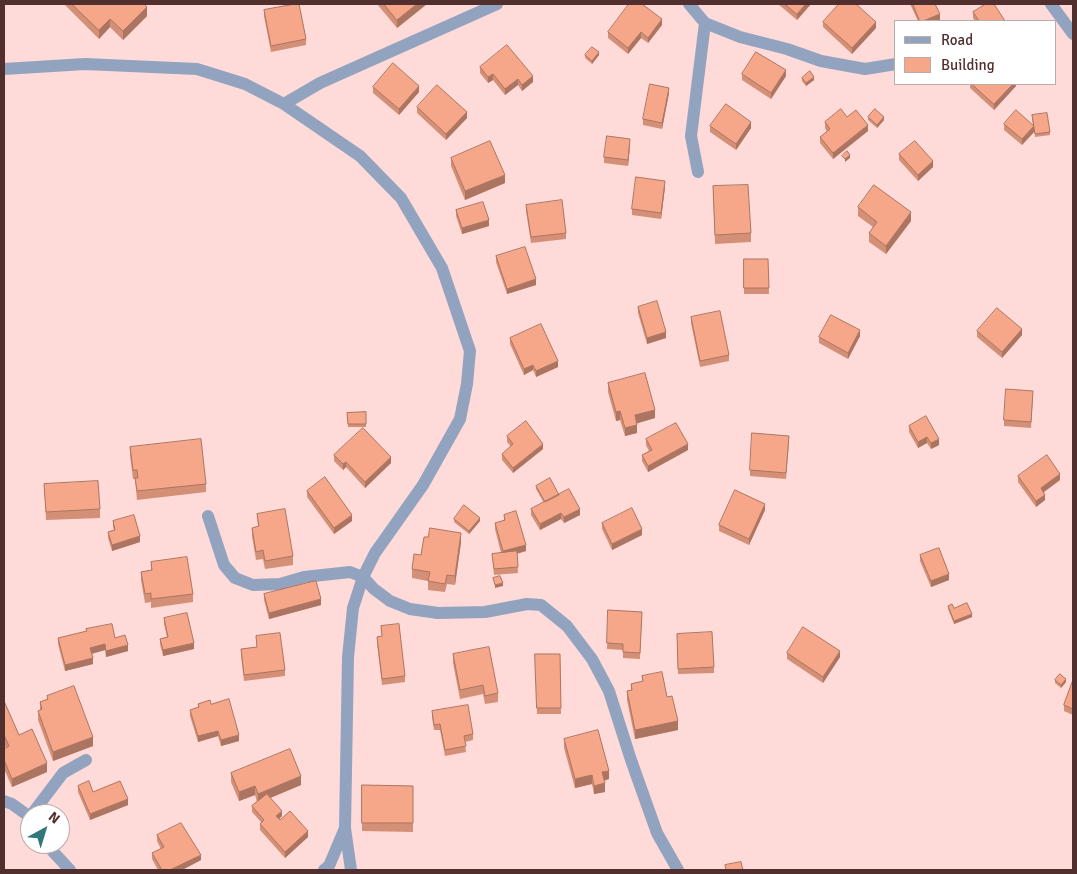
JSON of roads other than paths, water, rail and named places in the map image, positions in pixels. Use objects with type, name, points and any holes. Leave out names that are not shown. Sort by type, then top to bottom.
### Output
[{"type":"street","points":[[284,104],[320,83],[497,4]]},
{"type":"street","points":[[689,4],[705,23],[740,37],[787,48],[821,61],[865,69],[894,64]]},
{"type":"street","points":[[1051,4],[1073,34]]},
{"type":"street","points":[[698,172],[691,136],[705,23]]},
{"type":"street","points":[[4,69],[84,64],[196,69],[245,84],[284,104],[360,156],[401,198],[442,268],[470,351],[467,384],[460,419],[423,485],[375,553],[363,577],[353,608],[348,658],[346,828],[351,870]]},
{"type":"street","points":[[208,516],[224,565],[235,578],[253,586],[280,584],[304,577],[350,572],[363,577],[374,589],[390,601],[410,609],[438,613],[485,612],[527,604],[541,605],[567,626],[592,659],[609,691],[657,833],[678,870]]},
{"type":"street","points":[[40,804],[64,773],[86,760]]},
{"type":"street","points":[[4,801],[20,809]]},
{"type":"street","points":[[324,870],[329,866],[346,828]]},
{"type":"street","points":[[55,854],[70,870]]}]
